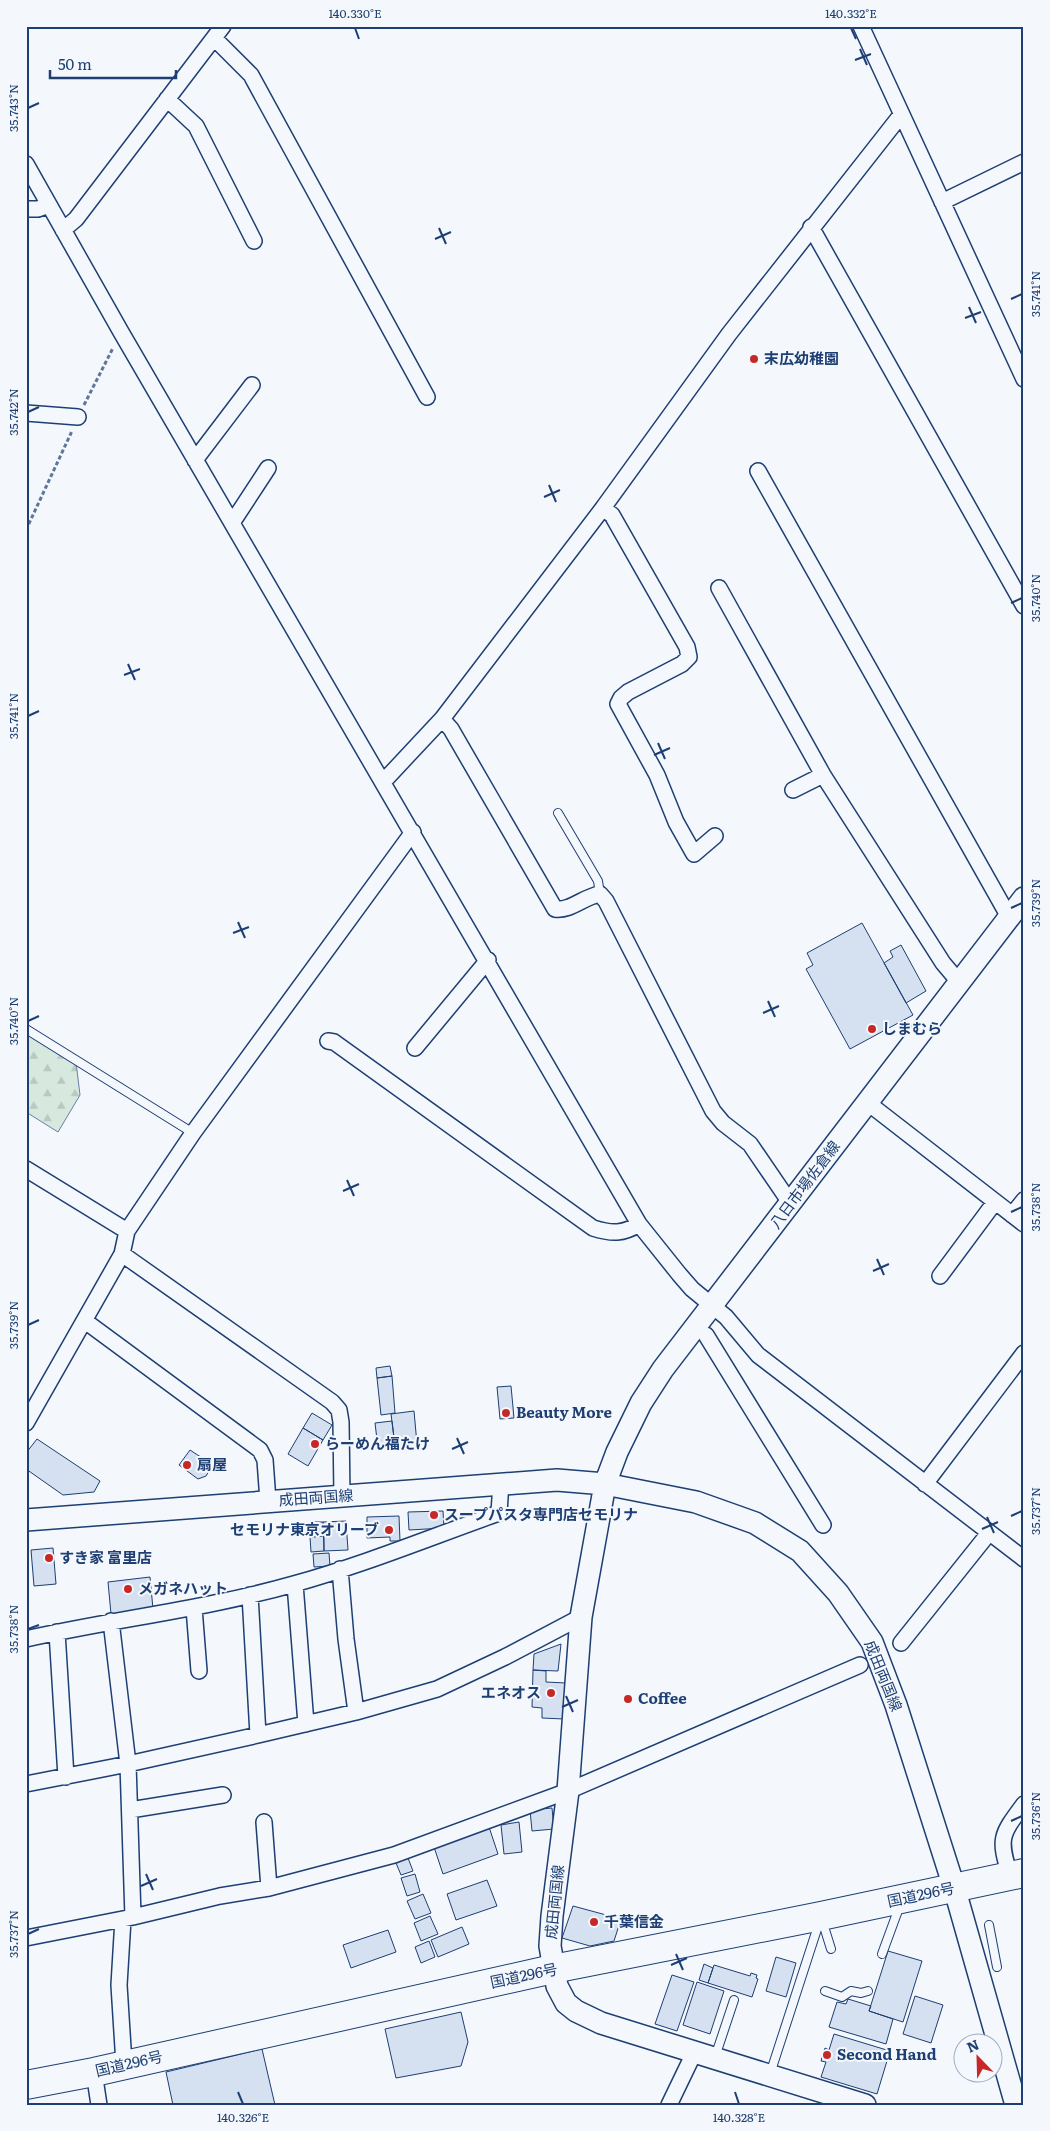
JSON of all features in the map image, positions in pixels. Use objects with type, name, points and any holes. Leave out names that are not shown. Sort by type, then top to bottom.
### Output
[{"type":"highway","name":"国道296号","points":[[26,2085],[94,2072],[553,1969],[821,1916],[1017,1874]]},
{"type":"main road","name":"八日市場佐倉線","points":[[605,1484],[617,1452],[641,1403],[663,1369],[1024,898]]},
{"type":"main road","name":"成田両国線","points":[[26,1520],[501,1482],[557,1480],[605,1484],[696,1502],[755,1523],[800,1551],[838,1593],[872,1642],[896,1705],[954,1887],[1016,2105]]},
{"type":"main road","name":"成田両国線","points":[[605,1484],[581,1617],[568,1792],[552,1916],[550,1946],[557,1986],[566,2003],[576,2011],[601,2022],[770,2075],[800,2080],[865,2105]]},
{"type":"street","points":[[861,26],[1024,379]]},
{"type":"street","points":[[63,230],[76,219],[219,32],[251,75],[427,397]]},
{"type":"street","points":[[167,99],[196,126],[254,241]]},
{"type":"street","points":[[383,782],[442,718],[603,508],[729,334],[811,227],[901,115]]},
{"type":"street","points":[[942,202],[1024,162]]},
{"type":"street","points":[[26,164],[195,460],[488,960],[639,1224],[692,1289],[713,1304],[758,1354],[1024,1559]]},
{"type":"street","points":[[26,209],[46,206],[47,202]]},
{"type":"street","points":[[811,227],[1024,606]]},
{"type":"street","points":[[195,460],[252,385]]},
{"type":"street","points":[[26,414],[78,417]]},
{"type":"street","points":[[232,523],[268,468]]},
{"type":"street","points":[[758,470],[1009,917]]},
{"type":"street","points":[[603,508],[612,515],[687,647],[689,657],[682,664],[628,692],[621,698],[618,704],[657,775],[676,822],[694,854],[715,836]]},
{"type":"street","points":[[719,588],[822,775],[943,964],[959,982]]},
{"type":"street","points":[[442,718],[451,729],[554,909],[564,910],[590,896],[600,894],[606,901],[713,1112],[723,1123],[750,1144],[791,1204]]},
{"type":"street","points":[[793,790],[822,775]]},
{"type":"street","points":[[26,1423],[122,1254],[127,1231],[193,1133],[413,832]]},
{"type":"street","points":[[415,1048],[488,960]]},
{"type":"street","points":[[328,1041],[334,1042],[593,1228],[616,1234],[627,1232],[639,1224]]},
{"type":"street","points":[[868,1103],[1018,1220],[1024,1200]]},
{"type":"street","points":[[26,1169],[127,1231]]},
{"type":"street","points":[[940,1276],[995,1202]]},
{"type":"street","points":[[122,1254],[332,1402],[339,1410],[341,1422],[342,1496]]},
{"type":"street","points":[[85,1321],[260,1450],[265,1460],[268,1501]]},
{"type":"street","points":[[706,1335],[823,1525]]},
{"type":"street","points":[[925,1484],[1024,1353]]},
{"type":"street","points":[[26,1639],[111,1621],[194,1608],[295,1584],[499,1513],[501,1482]]},
{"type":"street","points":[[901,1643],[989,1533]]},
{"type":"street","points":[[340,1569],[346,1639],[356,1712]]},
{"type":"street","points":[[295,1584],[306,1724]]},
{"type":"street","points":[[250,1596],[258,1735]]},
{"type":"street","points":[[194,1608],[199,1671]]},
{"type":"street","points":[[26,1784],[128,1764],[306,1724],[437,1689],[505,1657],[581,1617]]},
{"type":"street","points":[[111,1621],[128,1764],[130,1810],[128,1918],[119,1985],[124,2064]]},
{"type":"street","points":[[56,1632],[66,1777]]},
{"type":"street","points":[[26,1938],[128,1918],[220,1896],[269,1888],[394,1855],[568,1792],[860,1665]]},
{"type":"street","points":[[130,1810],[223,1795]]},
{"type":"street","points":[[1017,1874],[1002,1852],[1003,1835],[1024,1804]]},
{"type":"street","points":[[264,1822],[269,1888]]},
{"type":"street","points":[[669,2105],[705,2054]]},
{"type":"street","points":[[94,2072],[99,2105]]},
{"type":"lane","points":[[558,813],[598,881],[600,894]]},
{"type":"lane","points":[[26,1029],[193,1133]]},
{"type":"lane","points":[[882,1954],[903,1898]]},
{"type":"lane","points":[[821,1916],[831,1949]]},
{"type":"lane","points":[[770,2075],[821,1916]]},
{"type":"lane","points":[[989,1925],[998,1966]]},
{"type":"lane","points":[[825,1991],[842,1997],[851,1991],[861,1993],[868,1991]]},
{"type":"lane","points":[[705,2054],[734,2000]]},
{"type":"green space","points":[[26,1033],[76,1062],[80,1095],[58,1132],[26,1112]]},
{"type":"building","points":[[862,923],[913,1015],[850,1049],[806,969],[813,965],[807,953]]},
{"type":"building","points":[[901,945],[926,991],[906,1003],[884,963],[893,957],[890,951]]},
{"type":"building","points":[[390,1366],[392,1376],[377,1378],[376,1368]]},
{"type":"building","points":[[392,1376],[395,1413],[381,1415],[377,1378]]},
{"type":"building","points":[[511,1386],[514,1418],[500,1419],[497,1387]]},
{"type":"building","points":[[414,1411],[417,1444],[395,1446],[391,1414]]},
{"type":"building","points":[[312,1413],[332,1425],[323,1440],[303,1428]]},
{"type":"building","points":[[392,1421],[395,1446],[378,1448],[375,1423]]},
{"type":"building","points":[[303,1428],[323,1440],[308,1466],[288,1454]]},
{"type":"building","points":[[37,1439],[100,1481],[94,1492],[63,1495],[26,1469],[26,1453]]},
{"type":"building","points":[[190,1450],[213,1465],[206,1476],[198,1479],[179,1465]]},
{"type":"building","points":[[443,1511],[444,1528],[409,1530],[408,1512]]},
{"type":"building","points":[[399,1516],[400,1541],[390,1541],[390,1537],[367,1538],[367,1517]]},
{"type":"building","points":[[346,1521],[348,1550],[324,1551],[323,1522]]},
{"type":"building","points":[[313,1522],[323,1522],[324,1536],[313,1537]]},
{"type":"building","points":[[324,1536],[324,1551],[311,1552],[310,1537]]},
{"type":"building","points":[[53,1548],[56,1584],[34,1586],[31,1550]]},
{"type":"building","points":[[329,1553],[330,1566],[314,1567],[313,1554]]},
{"type":"building","points":[[150,1577],[153,1609],[111,1614],[108,1582]]},
{"type":"building","points":[[561,1644],[558,1671],[533,1670],[534,1654]]},
{"type":"building","points":[[533,1670],[546,1671],[546,1682],[566,1683],[564,1719],[542,1718],[542,1708],[532,1707]]},
{"type":"building","points":[[552,1808],[554,1829],[532,1831],[530,1810]]},
{"type":"building","points":[[519,1822],[522,1852],[504,1854],[501,1825]]},
{"type":"building","points":[[489,1827],[498,1854],[443,1874],[434,1847]]},
{"type":"building","points":[[408,1858],[413,1871],[401,1875],[396,1863]]},
{"type":"building","points":[[415,1874],[420,1892],[407,1896],[401,1878]]},
{"type":"building","points":[[487,1880],[497,1906],[456,1920],[447,1894]]},
{"type":"building","points":[[423,1894],[431,1913],[415,1919],[407,1901]]},
{"type":"building","points":[[573,1906],[621,1919],[614,1941],[590,1946],[562,1938]]},
{"type":"building","points":[[430,1916],[438,1934],[421,1941],[414,1923]]},
{"type":"building","points":[[462,1927],[469,1944],[438,1957],[431,1940]]},
{"type":"building","points":[[388,1930],[396,1952],[351,1968],[343,1945]]},
{"type":"building","points":[[429,1941],[435,1957],[421,1963],[415,1947]]},
{"type":"building","points":[[888,1951],[922,1961],[903,2022],[869,2011]]},
{"type":"building","points":[[776,1957],[796,1963],[786,1997],[766,1991]]},
{"type":"building","points":[[704,1964],[713,1968],[708,1983],[699,1980]]},
{"type":"building","points":[[714,1965],[750,1976],[751,1973],[757,1975],[756,1978],[758,1979],[752,1997],[708,1983]]},
{"type":"building","points":[[672,1975],[694,1982],[677,2031],[655,2024]]},
{"type":"building","points":[[697,1982],[724,1991],[710,2034],[683,2025]]},
{"type":"building","points":[[915,1996],[943,2005],[931,2043],[903,2034]]},
{"type":"building","points":[[848,1999],[871,2006],[869,2011],[893,2019],[886,2044],[829,2027],[837,2002],[846,2004]]},
{"type":"building","points":[[461,2012],[468,2042],[461,2066],[396,2078],[385,2029]]},
{"type":"building","points":[[834,2034],[890,2051],[877,2094],[821,2077],[826,2062],[821,2061],[825,2048],[829,2050]]},
{"type":"building","points":[[262,2049],[275,2105],[173,2105],[166,2072]]},
{"type":"place","name":"末広幼稚園","points":[[754,359]]},
{"type":"place","name":"しまむら","points":[[872,1029]]},
{"type":"place","name":"Beauty More","points":[[506,1413]]},
{"type":"place","name":"らーめん福たけ","points":[[315,1444]]},
{"type":"place","name":"扇屋","points":[[187,1465]]},
{"type":"place","name":"スープパスタ専門店セモリナ","points":[[434,1515]]},
{"type":"place","name":"セモリナ東京オリーブ","points":[[389,1530]]},
{"type":"place","name":"すき家 富里店","points":[[49,1558]]},
{"type":"place","name":"メガネハット","points":[[128,1589]]},
{"type":"place","name":"エネオス","points":[[551,1693]]},
{"type":"place","name":"Coffee","points":[[628,1699]]},
{"type":"place","name":"千葉信金","points":[[594,1922]]},
{"type":"place","name":"Second Hand","points":[[827,2055]]}]
